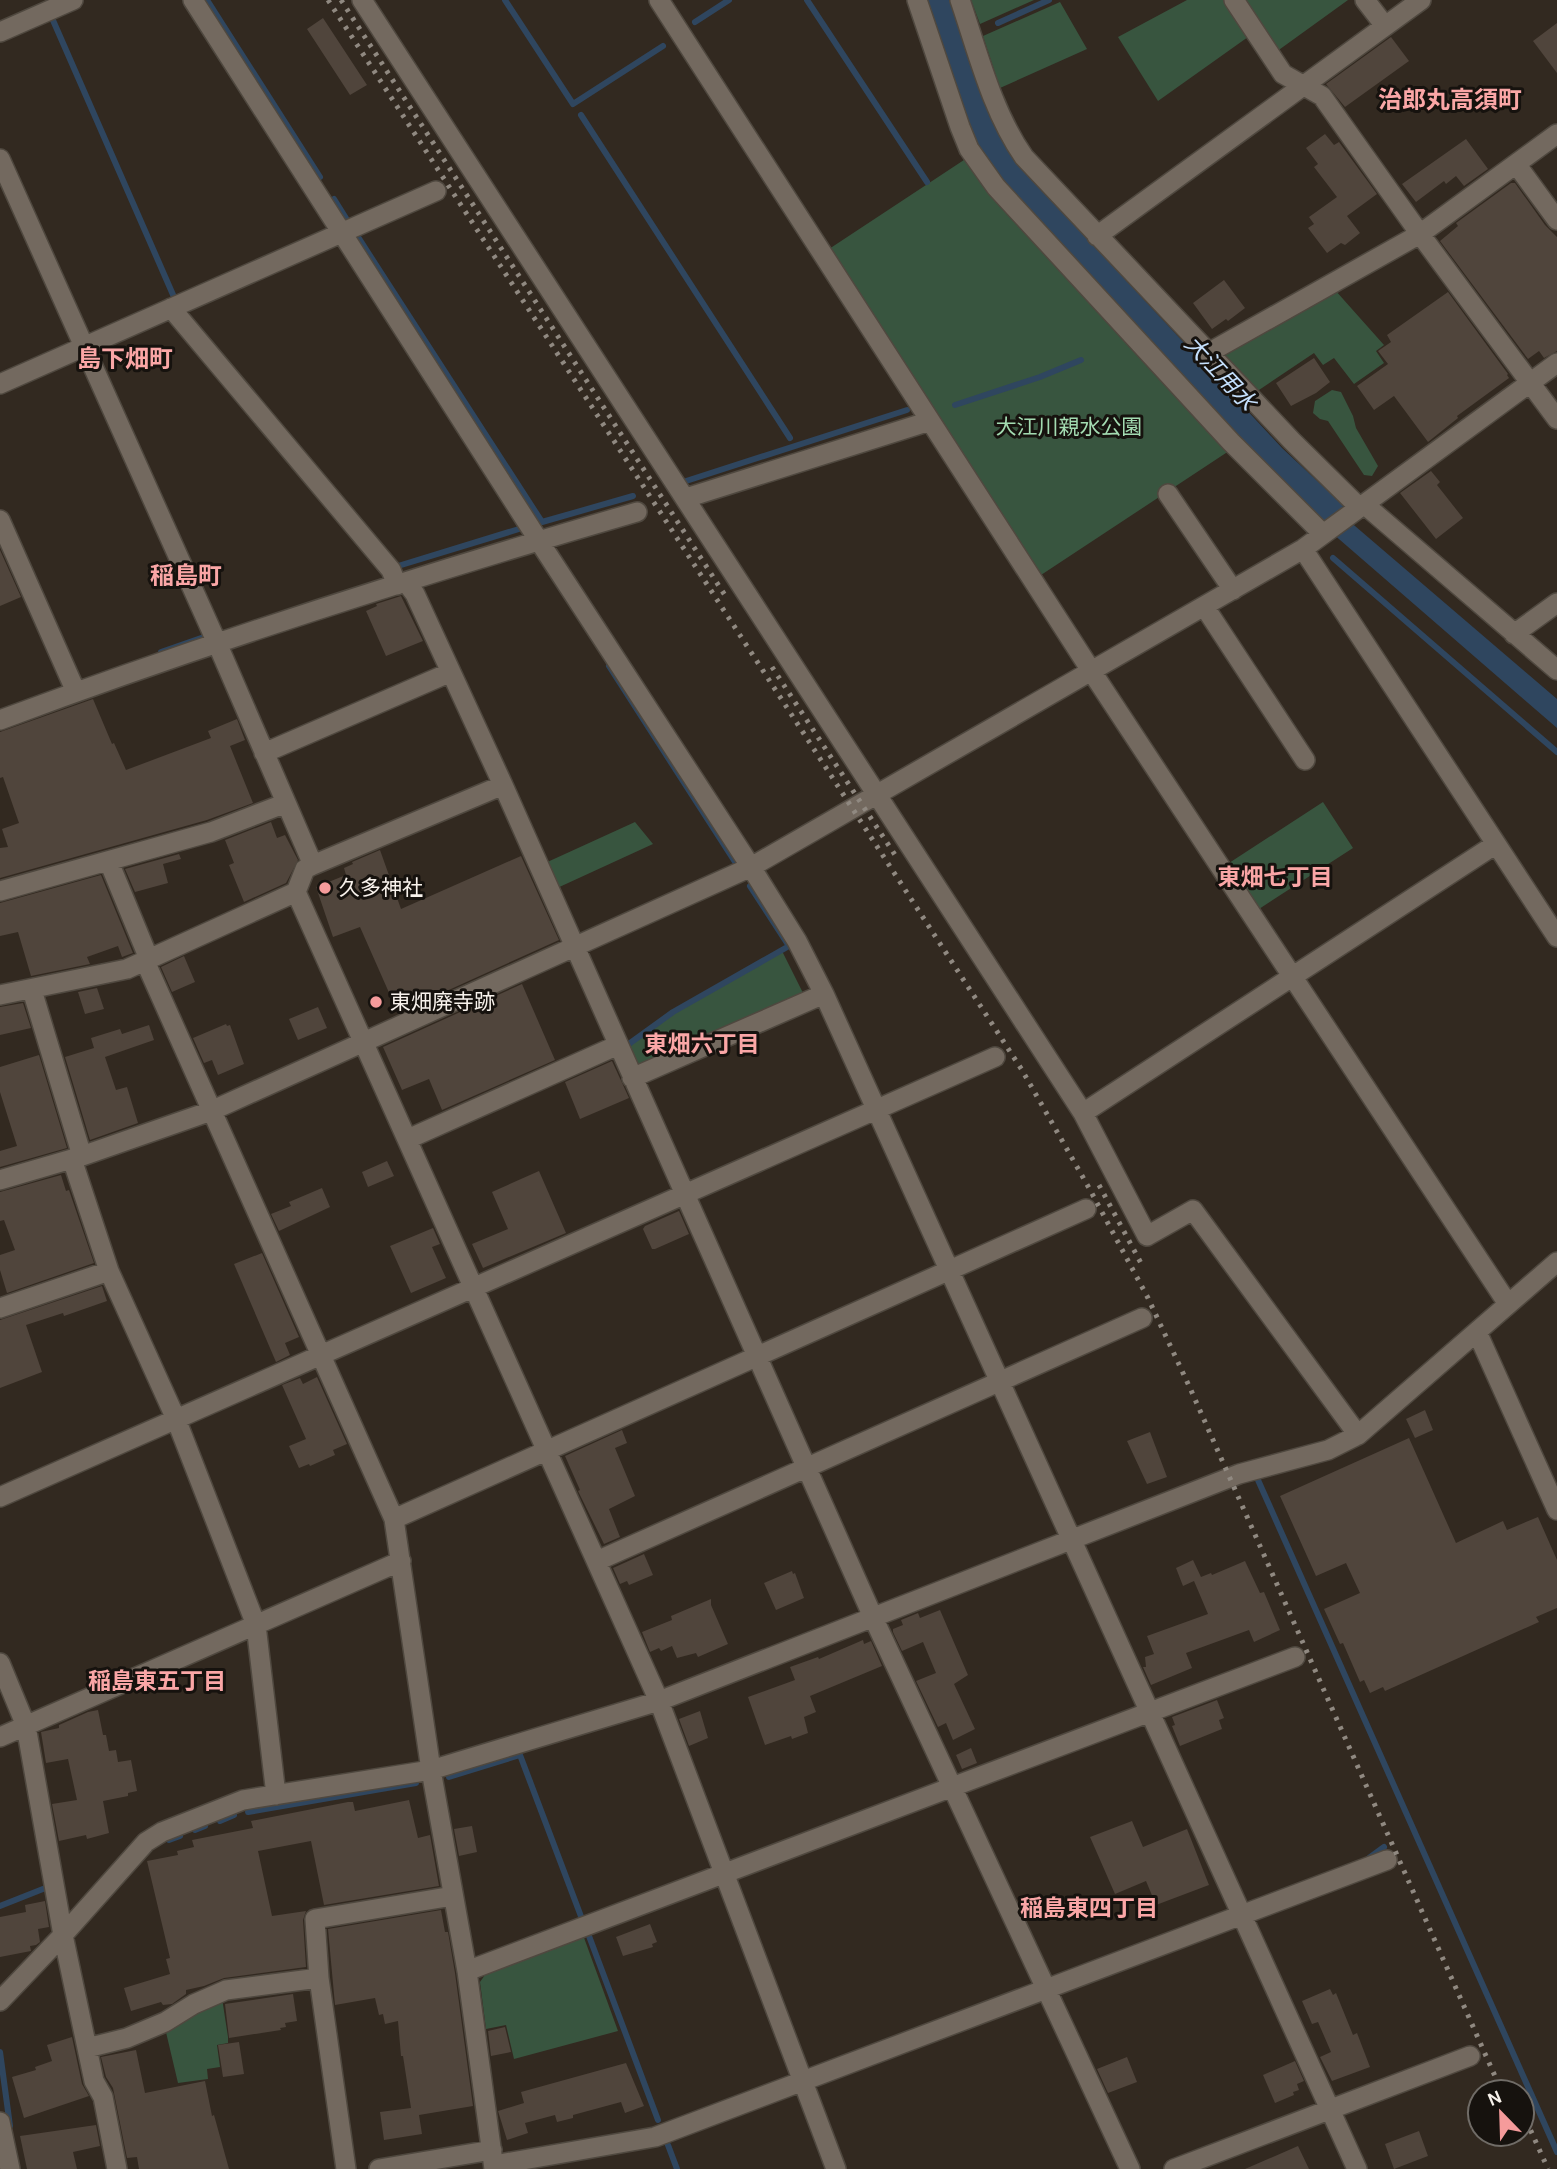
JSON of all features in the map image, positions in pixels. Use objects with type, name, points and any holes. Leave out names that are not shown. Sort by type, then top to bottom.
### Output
[{"type":"street","points":[[0,32],[73,0]]},
{"type":"street","points":[[193,0],[797,941],[824,994],[1069,1540],[1357,2169]]},
{"type":"street","points":[[362,0],[1083,1113],[1147,1236],[1193,1210],[1358,1435]]},
{"type":"street","points":[[659,0],[1091,672],[1508,1304]]},
{"type":"street","points":[[917,0],[969,149],[996,187],[1213,423],[1324,533]]},
{"type":"street","points":[[960,0],[993,98],[1009,135],[1024,157],[1359,508],[1557,670]]},
{"type":"street","points":[[1234,0],[1283,74],[1322,96],[1557,419]]},
{"type":"street","points":[[1365,0],[1385,26]]},
{"type":"street","points":[[1097,236],[1420,0]]},
{"type":"street","points":[[1210,352],[1420,234],[1557,134]]},
{"type":"street","points":[[0,159],[217,643],[313,865]]},
{"type":"street","points":[[1516,164],[1557,220]]},
{"type":"street","points":[[0,384],[436,191]]},
{"type":"street","points":[[171,308],[402,584],[415,594],[503,785],[873,1617],[1130,2169]]},
{"type":"street","points":[[0,1180],[77,1158],[211,1111],[751,867],[879,796],[1303,549],[1557,363]]},
{"type":"street","points":[[686,498],[930,421]]},
{"type":"street","points":[[1168,494],[1233,590]]},
{"type":"street","points":[[0,720],[217,643],[637,512]]},
{"type":"street","points":[[0,520],[76,692]]},
{"type":"street","points":[[1303,549],[1557,937]]},
{"type":"street","points":[[1514,634],[1557,603]]},
{"type":"street","points":[[1204,606],[1305,760]]},
{"type":"street","points":[[264,752],[451,672]]},
{"type":"street","points":[[0,995],[127,969],[296,892],[305,869],[313,865],[503,785]]},
{"type":"street","points":[[0,891],[211,832],[286,803]]},
{"type":"street","points":[[1083,1113],[1496,844]]},
{"type":"street","points":[[109,862],[211,1111],[394,1519],[431,1770],[467,1971],[493,2161]]},
{"type":"street","points":[[296,892],[659,1701],[836,2169]]},
{"type":"street","points":[[32,990],[109,1271],[176,1419],[256,1625],[276,1795]]},
{"type":"street","points":[[632,1078],[824,994]]},
{"type":"street","points":[[408,1139],[618,1045]]},
{"type":"street","points":[[0,1496],[995,1057]]},
{"type":"street","points":[[394,1519],[1086,1209]]},
{"type":"street","points":[[0,2001],[146,1842],[162,1832],[243,1800],[431,1770],[659,1701],[1245,1471],[1328,1450],[1358,1435],[1557,1262]]},
{"type":"street","points":[[0,1308],[109,1271]]},
{"type":"street","points":[[597,1561],[1142,1318]]},
{"type":"street","points":[[1476,1332],[1557,1510]]},
{"type":"street","points":[[0,1737],[401,1561]]},
{"type":"street","points":[[467,1971],[1295,1657]]},
{"type":"street","points":[[0,1663],[26,1726],[63,1935],[94,2081],[103,2097],[117,2169]]},
{"type":"street","points":[[379,2169],[493,2161],[655,2137],[1387,1860]]},
{"type":"street","points":[[346,2169],[319,1978],[315,1919],[453,1896]]},
{"type":"street","points":[[87,2049],[127,2038],[165,2022],[194,2004],[226,1990],[319,1978]]},
{"type":"street","points":[[1174,2169],[1471,2056]]},
{"type":"street","points":[[0,2122],[10,2169]]},
{"type":"green space","points":[[971,0],[1034,0],[980,24]]},
{"type":"green space","points":[[1187,0],[1224,0],[1248,37],[1158,101],[1118,37]]},
{"type":"green space","points":[[1243,0],[1348,0],[1276,52]]},
{"type":"green space","points":[[1060,2],[1087,49],[1000,88],[983,36]]},
{"type":"green space","name":"大江川親水公園","points":[[970,156],[1232,449],[1041,575],[829,249]]},
{"type":"green space","points":[[1335,290],[1384,345],[1376,351],[1384,363],[1354,384],[1334,358],[1323,365],[1314,353],[1256,392],[1223,356]]},
{"type":"green space","points":[[1332,390],[1341,392],[1356,428],[1378,466],[1372,476],[1364,475],[1328,421],[1313,413],[1315,401]]},
{"type":"green space","points":[[1323,802],[1353,848],[1259,909],[1229,863]]},
{"type":"green space","points":[[635,822],[653,844],[555,889],[543,864]]},
{"type":"green space","points":[[782,951],[804,995],[634,1072],[626,1048],[674,1013]]},
{"type":"green space","points":[[583,1935],[618,2031],[514,2059],[506,2025],[486,2029],[480,1982],[487,1972]]},
{"type":"green space","points":[[222,1998],[228,2043],[217,2045],[220,2067],[207,2069],[208,2079],[178,2083],[165,2028]]},
{"type":"water","points":[[922,0],[951,0],[1026,173],[1282,448],[1342,504],[1348,520],[1557,699],[1557,728],[1332,533],[1267,473],[1001,185],[971,138]]},
{"type":"building","points":[[323,18],[367,85],[350,95],[307,29]]},
{"type":"building","points":[[1557,23],[1557,73],[1533,41]]},
{"type":"building","points":[[1391,37],[1409,61],[1345,107],[1326,84]]},
{"type":"building","points":[[1325,134],[1334,145],[1339,142],[1377,194],[1347,216],[1360,233],[1345,245],[1341,243],[1327,253],[1308,228],[1314,224],[1309,217],[1337,197],[1314,167],[1318,164],[1306,148]]},
{"type":"building","points":[[1466,139],[1488,169],[1464,186],[1456,176],[1446,184],[1444,181],[1416,202],[1402,184]]},
{"type":"building","points":[[1511,183],[1515,183],[1545,225],[1557,237],[1557,351],[1544,358],[1539,351],[1528,359],[1440,241],[1458,226],[1456,223]]},
{"type":"building","points":[[1224,280],[1245,308],[1212,329],[1193,303]]},
{"type":"building","points":[[1448,292],[1509,378],[1457,416],[1458,418],[1428,442],[1394,396],[1374,410],[1357,386],[1388,364],[1378,351],[1391,342],[1387,335]]},
{"type":"building","points":[[1314,358],[1330,382],[1291,406],[1276,383]]},
{"type":"building","points":[[1431,471],[1440,482],[1437,485],[1463,518],[1436,539],[1400,493]]},
{"type":"building","points":[[0,550],[21,597],[0,606]]},
{"type":"building","points":[[401,596],[423,641],[386,656],[366,611],[377,606],[376,604]]},
{"type":"building","points":[[93,699],[126,770],[211,738],[208,731],[237,719],[245,740],[230,746],[253,803],[207,820],[0,878],[0,848],[8,847],[2,829],[19,823],[3,777],[0,778],[0,732]]},
{"type":"building","points":[[271,822],[277,838],[285,835],[298,860],[286,883],[244,902],[229,865],[234,863],[225,840]]},
{"type":"building","points":[[380,850],[401,909],[521,856],[559,940],[398,1013],[360,927],[333,937],[316,887],[346,875],[344,868],[353,864],[352,862]]},
{"type":"building","points":[[179,854],[181,859],[163,864],[168,883],[135,892],[125,869]]},
{"type":"building","points":[[101,875],[133,953],[122,957],[118,946],[87,957],[90,964],[31,976],[18,932],[0,936],[0,903]]},
{"type":"building","points":[[184,956],[195,982],[172,992],[161,967]]},
{"type":"building","points":[[522,984],[555,1060],[442,1110],[429,1079],[402,1090],[383,1047]]},
{"type":"building","points":[[97,988],[104,1009],[85,1014],[78,992]]},
{"type":"building","points":[[23,1003],[31,1028],[0,1035],[0,1007]]},
{"type":"building","points":[[318,1007],[327,1028],[298,1040],[289,1019]]},
{"type":"building","points":[[226,1024],[230,1025],[244,1064],[218,1075],[212,1060],[204,1063],[193,1038]]},
{"type":"building","points":[[149,1025],[154,1040],[105,1057],[116,1090],[127,1087],[138,1123],[90,1140],[65,1057],[94,1048],[91,1038],[120,1029],[122,1034]]},
{"type":"building","points":[[39,1055],[67,1148],[0,1167],[0,1151],[17,1146],[0,1092],[0,1067]]},
{"type":"building","points":[[612,1061],[629,1098],[580,1119],[565,1082]]},
{"type":"building","points":[[387,1161],[394,1176],[368,1187],[362,1172]]},
{"type":"building","points":[[539,1171],[566,1233],[483,1268],[472,1244],[508,1229],[492,1192]]},
{"type":"building","points":[[61,1175],[66,1191],[69,1190],[94,1263],[7,1293],[0,1270],[0,1255],[15,1250],[4,1220],[0,1221],[0,1192]]},
{"type":"building","points":[[322,1188],[330,1207],[279,1231],[271,1214],[291,1206],[289,1202]]},
{"type":"building","points":[[679,1211],[689,1234],[652,1249],[643,1229],[645,1226]]},
{"type":"building","points":[[433,1228],[440,1244],[432,1247],[446,1278],[411,1293],[390,1246]]},
{"type":"building","points":[[262,1253],[299,1337],[285,1343],[290,1355],[276,1362],[234,1264]]},
{"type":"building","points":[[102,1286],[107,1301],[64,1316],[63,1313],[26,1325],[42,1372],[0,1388],[0,1320]]},
{"type":"building","points":[[317,1377],[347,1444],[333,1450],[335,1455],[299,1468],[289,1446],[306,1439],[282,1385],[300,1378],[303,1384]]},
{"type":"building","points":[[1425,1410],[1433,1430],[1415,1438],[1406,1419]]},
{"type":"building","points":[[622,1430],[627,1443],[615,1448],[635,1496],[609,1509],[620,1537],[604,1544],[578,1491],[580,1490],[565,1456]]},
{"type":"building","points":[[1150,1432],[1167,1477],[1147,1484],[1127,1441]]},
{"type":"building","points":[[1409,1438],[1456,1543],[1503,1521],[1507,1530],[1538,1517],[1557,1560],[1557,1608],[1536,1617],[1539,1622],[1385,1691],[1383,1687],[1370,1693],[1364,1680],[1360,1682],[1324,1609],[1360,1593],[1346,1563],[1316,1576],[1280,1496]]},
{"type":"building","points":[[644,1554],[653,1575],[629,1585],[627,1581],[620,1584],[613,1568]]},
{"type":"building","points":[[1193,1560],[1201,1577],[1245,1561],[1260,1593],[1264,1592],[1280,1630],[1254,1642],[1249,1630],[1186,1653],[1192,1668],[1151,1685],[1143,1667],[1146,1667],[1145,1657],[1154,1654],[1147,1636],[1208,1614],[1194,1581],[1183,1586],[1176,1568]]},
{"type":"building","points":[[792,1571],[804,1598],[776,1610],[764,1583]]},
{"type":"building","points":[[711,1599],[711,1605],[728,1644],[698,1657],[696,1653],[677,1658],[672,1646],[650,1652],[642,1632],[672,1620],[671,1616]]},
{"type":"building","points":[[940,1610],[968,1675],[954,1684],[975,1729],[953,1740],[946,1723],[938,1727],[916,1681],[936,1673],[923,1642],[902,1651],[893,1632],[893,1629],[903,1625],[901,1620],[918,1613],[920,1618]]},
{"type":"building","points":[[863,1640],[864,1644],[871,1641],[882,1666],[810,1696],[816,1712],[804,1717],[808,1733],[765,1745],[748,1697],[795,1680],[790,1667],[818,1657],[819,1659]]},
{"type":"building","points":[[1217,1700],[1224,1718],[1219,1720],[1222,1729],[1180,1746],[1172,1726],[1175,1725],[1172,1717]]},
{"type":"building","points":[[98,1710],[109,1751],[116,1750],[118,1762],[131,1760],[137,1791],[128,1793],[128,1796],[103,1801],[109,1833],[87,1839],[86,1835],[59,1841],[52,1804],[77,1800],[68,1759],[46,1763],[41,1732],[59,1728],[59,1725]]},
{"type":"building","points":[[700,1711],[708,1738],[689,1746],[679,1719]]},
{"type":"building","points":[[971,1748],[977,1763],[962,1769],[956,1755]]},
{"type":"building","points":[[409,1800],[418,1838],[430,1835],[439,1886],[324,1905],[311,1841],[258,1851],[272,1916],[306,1911],[303,1920],[306,1967],[224,1978],[186,1990],[186,1994],[172,2004],[163,2005],[161,2002],[131,2011],[124,1988],[170,1974],[166,1959],[170,1958],[147,1861],[178,1855],[177,1851],[194,1847],[192,1840],[253,1828],[251,1821],[348,1802],[353,1802],[355,1811]]},
{"type":"building","points":[[1132,1821],[1143,1847],[1187,1829],[1209,1885],[1156,1905],[1146,1881],[1115,1894],[1090,1837]]},
{"type":"building","points":[[472,1826],[477,1852],[459,1856],[454,1829]]},
{"type":"building","points":[[45,1901],[49,1927],[38,1929],[40,1942],[30,1946],[31,1951],[0,1957],[0,1917],[26,1912],[25,1905]]},
{"type":"building","points":[[441,1910],[455,1973],[473,2106],[419,2115],[422,2134],[384,2140],[380,2112],[411,2108],[401,2056],[398,2021],[385,2024],[383,2014],[379,2015],[375,1998],[335,2005],[328,1929]]},
{"type":"building","points":[[650,1924],[657,1942],[652,1944],[653,1947],[623,1956],[616,1937]]},
{"type":"building","points":[[1330,1989],[1333,1995],[1336,1993],[1353,2035],[1357,2033],[1370,2067],[1332,2081],[1320,2057],[1331,2052],[1318,2022],[1312,2024],[1302,2001]]},
{"type":"building","points":[[293,1994],[297,2021],[285,2023],[286,2027],[280,2028],[281,2030],[229,2038],[225,2004]]},
{"type":"building","points":[[505,2027],[511,2052],[491,2056],[488,2031]]},
{"type":"building","points":[[72,2037],[82,2084],[89,2096],[24,2118],[12,2077],[36,2070],[35,2067],[52,2061],[47,2045]]},
{"type":"building","points":[[239,2042],[244,2074],[223,2077],[218,2045]]},
{"type":"building","points":[[136,2050],[145,2093],[205,2081],[212,2116],[214,2115],[229,2169],[139,2169],[137,2157],[127,2158],[113,2088],[106,2077],[101,2057]]},
{"type":"building","points":[[1127,2057],[1137,2082],[1108,2093],[1097,2069]]},
{"type":"building","points":[[1295,2061],[1304,2081],[1297,2084],[1299,2090],[1293,2092],[1294,2095],[1275,2103],[1263,2075]]},
{"type":"building","points":[[626,2063],[644,2106],[625,2113],[621,2102],[557,2122],[555,2115],[525,2123],[528,2133],[507,2140],[498,2111],[524,2103],[521,2092]]},
{"type":"building","points":[[96,2125],[100,2146],[73,2152],[77,2169],[27,2169],[20,2136]]},
{"type":"building","points":[[1419,2131],[1428,2156],[1394,2169],[1385,2144]]},
{"type":"building","points":[[1298,2146],[1309,2169],[1245,2169]]},
{"type":"waterway","points":[[207,0],[320,177]]},
{"type":"waterway","points":[[505,0],[573,104],[663,46]]},
{"type":"waterway","points":[[695,22],[729,0]]},
{"type":"waterway","points":[[807,0],[927,182]]},
{"type":"waterway","points":[[998,23],[1049,0]]},
{"type":"waterway","points":[[52,18],[174,297]]},
{"type":"waterway","points":[[581,115],[790,438]]},
{"type":"waterway","points":[[334,199],[349,223]]},
{"type":"waterway","points":[[356,234],[542,522],[633,496]]},
{"type":"waterway","points":[[955,405],[1040,377],[1081,360]]},
{"type":"waterway","points":[[683,482],[907,410]]},
{"type":"waterway","points":[[398,566],[519,529]]},
{"type":"waterway","points":[[1333,558],[1557,752]]},
{"type":"waterway","points":[[161,652],[204,637]]},
{"type":"waterway","points":[[609,666],[737,865]]},
{"type":"waterway","points":[[626,1046],[673,1012],[789,946],[750,886]]},
{"type":"waterway","points":[[1258,1480],[1557,2152]]},
{"type":"waterway","points":[[449,1777],[520,1755],[582,1919]]},
{"type":"waterway","points":[[248,1812],[416,1783]]},
{"type":"waterway","points":[[220,1821],[234,1815]]},
{"type":"waterway","points":[[195,1830],[205,1826]]},
{"type":"waterway","points":[[169,1840],[180,1836]]},
{"type":"waterway","points":[[1369,1858],[1384,1847]]},
{"type":"waterway","points":[[0,1906],[48,1887]]},
{"type":"waterway","points":[[589,1936],[658,2120]]},
{"type":"waterway","points":[[0,2052],[10,2126]]},
{"type":"waterway","points":[[668,2145],[677,2169]]},
{"type":"railway","points":[[328,0],[1022,1070],[1089,1188],[1148,1298],[1190,1388],[1496,2078]]},
{"type":"railway","points":[[341,0],[728,600]]},
{"type":"railway","points":[[772,667],[897,858]]},
{"type":"railway","points":[[1099,1185],[1142,1265]]},
{"type":"railway","points":[[1536,2142],[1548,2169]]},
{"type":"place","name":"久多神社","points":[[325,888]]},
{"type":"place","name":"東畑廃寺跡","points":[[376,1002]]},
{"type":"district","name":"治郎丸高須町","points":[[1450,100]]},
{"type":"district","name":"島下畑町","points":[[125,359]]},
{"type":"district","name":"稲島町","points":[[186,576]]},
{"type":"district","name":"東畑七丁目","points":[[1275,877]]},
{"type":"district","name":"東畑六丁目","points":[[702,1044]]},
{"type":"district","name":"稲島東五丁目","points":[[157,1681]]},
{"type":"district","name":"稲島東四丁目","points":[[1089,1908]]},
{"type":"water label","name":"大江用水","points":[[1220,373]]}]
